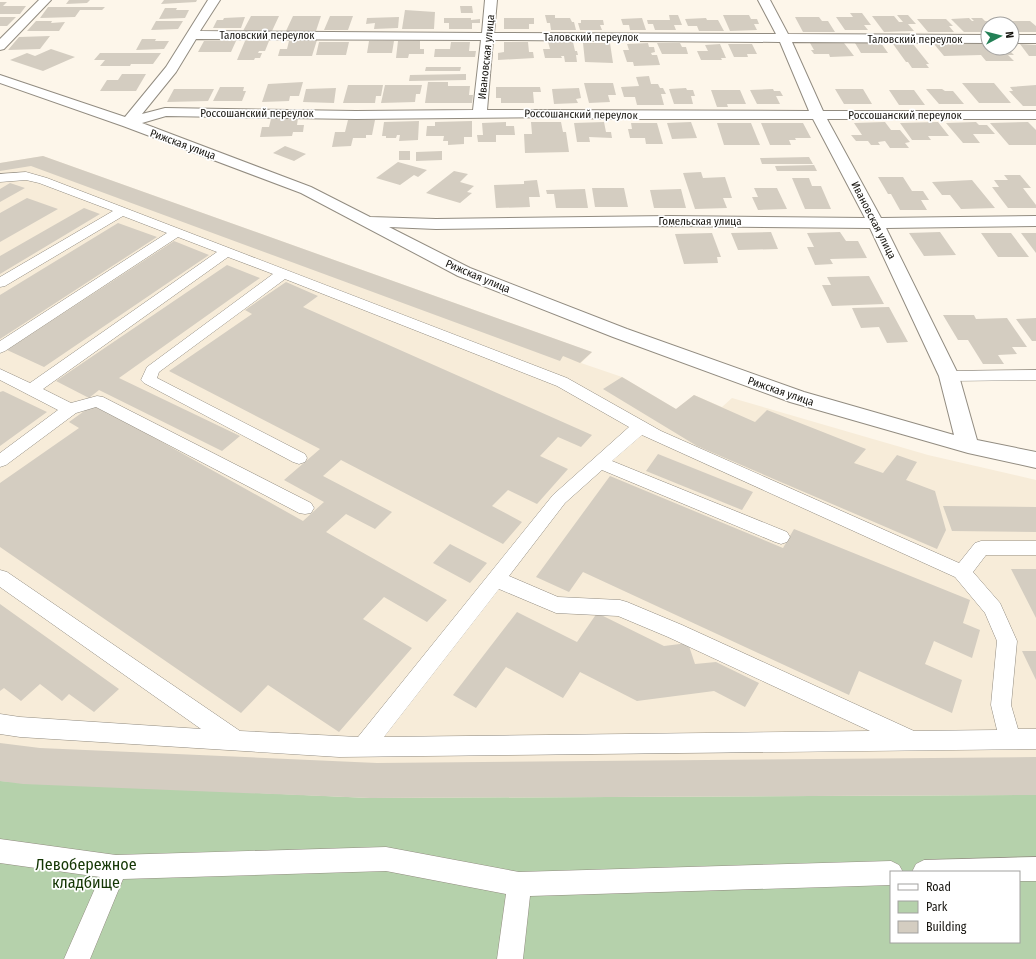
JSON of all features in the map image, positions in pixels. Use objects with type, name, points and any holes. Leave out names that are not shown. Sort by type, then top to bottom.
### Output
[{"type":"street","points":[[0,46],[45,0]]},
{"type":"street","points":[[128,123],[172,69],[214,0]]},
{"type":"street","name":"Ивановская улица","points":[[480,114],[491,0]]},
{"type":"street","name":"Ивановская улица","points":[[764,0],[784,38],[818,115],[876,223],[949,376],[968,446]]},
{"type":"street","name":"Таловский переулок","points":[[193,34],[980,39]]},
{"type":"street","points":[[1020,39],[1036,39]]},
{"type":"street","name":"Рижская улица","points":[[0,79],[128,123],[306,190],[464,272],[620,333],[797,397],[968,446],[1036,460]]},
{"type":"street","name":"Россошанский переулок","points":[[128,123],[165,112],[356,115],[1036,115]]},
{"type":"street","name":"Гомельская улица","points":[[364,220],[436,224],[669,221],[876,223],[1036,221]]},
{"type":"lane","points":[[0,178],[26,176],[43,180],[562,382],[655,435],[962,572],[993,609],[1007,640],[1001,705],[1010,739]]},
{"type":"lane","points":[[0,283],[122,211]]},
{"type":"lane","points":[[0,348],[177,232]]},
{"type":"lane","points":[[32,389],[227,251]]},
{"type":"lane","points":[[284,273],[152,370],[149,380],[299,458]]},
{"type":"lane","points":[[0,374],[70,409]]},
{"type":"lane","points":[[949,376],[1036,375]]},
{"type":"lane","points":[[0,462],[70,409],[97,400],[305,508]]},
{"type":"lane","points":[[364,746],[559,499],[640,427]]},
{"type":"lane","points":[[600,463],[781,537]]},
{"type":"lane","points":[[962,572],[981,548],[1036,548]]},
{"type":"lane","points":[[0,577],[235,740]]},
{"type":"lane","points":[[496,579],[556,605],[620,608],[675,631],[911,739]]},
{"type":"lane","points":[[0,724],[20,727],[338,747],[911,739],[1036,739]]},
{"type":"lane","points":[[0,851],[116,867],[386,859],[519,884],[890,873]]},
{"type":"lane","points":[[77,959],[116,867]]},
{"type":"lane","points":[[961,871],[1036,869]]},
{"type":"lane","points":[[510,959],[519,884]]},
{"type":"shaded area","points":[[43,156],[592,352],[581,363],[622,377],[676,409],[694,395],[722,407],[732,398],[928,455],[1036,480],[1036,795],[370,798],[0,781],[0,163]]},
{"type":"green space","name":"Левобережное кладбище","points":[[0,781],[370,798],[1036,795],[1036,959],[0,959]]},
{"type":"building","points":[[69,0],[90,0],[87,3],[66,4]]},
{"type":"building","points":[[164,0],[197,0],[196,2],[161,4]]},
{"type":"building","points":[[0,2],[7,2],[3,6],[26,6],[20,14],[0,14]]},
{"type":"building","points":[[460,6],[472,6],[473,13],[461,13]]},
{"type":"building","points":[[48,7],[105,7],[102,10],[80,10],[75,17],[40,18]]},
{"type":"building","points":[[165,8],[189,10],[185,18],[159,19]]},
{"type":"building","points":[[405,10],[435,12],[434,29],[402,29]]},
{"type":"building","points":[[850,13],[862,13],[871,25],[864,25],[868,30],[845,30],[836,17],[853,17]]},
{"type":"building","points":[[545,15],[555,15],[555,18],[570,18],[572,22],[574,22],[576,30],[551,30],[550,23],[547,23]]},
{"type":"building","points":[[669,15],[678,15],[682,25],[674,25],[676,30],[655,30],[653,24],[648,24],[647,20],[670,20]]},
{"type":"building","points":[[723,15],[749,15],[751,19],[757,19],[759,24],[754,24],[757,30],[730,31]]},
{"type":"building","points":[[897,15],[908,15],[916,24],[908,24],[914,31],[884,32],[872,16],[894,16],[899,22],[903,22]]},
{"type":"building","points":[[251,16],[279,16],[272,31],[243,31]]},
{"type":"building","points":[[293,16],[321,16],[316,31],[286,31]]},
{"type":"building","points":[[330,16],[353,16],[348,30],[324,30]]},
{"type":"building","points":[[0,17],[16,17],[7,26],[0,26]]},
{"type":"building","points":[[245,17],[241,28],[213,28],[217,20],[223,20],[224,18]]},
{"type":"building","points":[[399,17],[398,28],[374,29],[375,23],[366,24],[367,18]]},
{"type":"building","points":[[795,17],[819,17],[822,21],[828,21],[835,32],[803,32]]},
{"type":"building","points":[[444,18],[471,18],[471,20],[480,19],[480,23],[472,23],[472,29],[449,29],[449,23],[444,23]]},
{"type":"building","points":[[504,18],[534,18],[534,24],[529,24],[529,29],[504,29]]},
{"type":"building","points":[[642,18],[646,30],[630,30],[629,25],[623,25],[621,19]]},
{"type":"building","points":[[706,18],[707,20],[718,20],[724,31],[699,31],[697,26],[688,26],[685,19]]},
{"type":"building","points":[[969,18],[974,21],[971,18],[980,18],[980,32],[964,32],[951,19]]},
{"type":"building","points":[[917,19],[946,19],[953,26],[949,26],[954,32],[928,32]]},
{"type":"building","points":[[581,20],[603,20],[604,25],[600,25],[602,30],[580,30],[578,23],[581,23]]},
{"type":"building","points":[[36,21],[52,21],[51,23],[65,22],[59,31],[27,31]]},
{"type":"building","points":[[156,21],[183,21],[178,29],[151,30]]},
{"type":"building","points":[[1020,21],[1030,21],[1036,26],[1036,32],[1020,32]]},
{"type":"building","points":[[50,36],[40,49],[8,50],[19,37]]},
{"type":"building","points":[[142,39],[169,41],[164,49],[136,50]]},
{"type":"building","points":[[317,40],[312,56],[278,56],[280,49],[287,49],[289,41]]},
{"type":"building","points":[[204,41],[236,41],[231,52],[198,52]]},
{"type":"building","points":[[245,41],[269,41],[265,51],[259,51],[258,53],[262,53],[260,58],[255,58],[254,60],[237,60]]},
{"type":"building","points":[[369,41],[394,41],[392,53],[367,53]]},
{"type":"building","points":[[398,41],[420,41],[420,49],[424,49],[424,54],[409,54],[408,58],[396,58]]},
{"type":"building","points":[[319,42],[349,42],[346,55],[316,55]]},
{"type":"building","points":[[451,42],[470,42],[469,51],[476,51],[475,57],[434,57],[435,49],[450,49]]},
{"type":"building","points":[[504,42],[528,42],[529,52],[533,52],[534,58],[498,60],[498,53],[504,52]]},
{"type":"building","points":[[548,42],[573,42],[575,51],[577,51],[578,55],[576,55],[577,62],[565,62],[564,56],[561,56],[562,58],[545,58],[543,49],[550,49]]},
{"type":"building","points":[[583,43],[610,43],[613,63],[585,62]]},
{"type":"building","points":[[648,43],[649,47],[654,47],[655,52],[651,53],[652,55],[657,55],[660,65],[634,66],[633,62],[627,62],[623,50],[629,50],[627,44]]},
{"type":"building","points":[[657,43],[680,43],[682,47],[686,47],[688,54],[662,54]]},
{"type":"building","points":[[810,43],[844,43],[854,56],[830,57],[829,54],[814,54],[811,50],[814,50]]},
{"type":"building","points":[[855,43],[881,43],[888,53],[861,53]]},
{"type":"building","points":[[980,43],[980,55],[944,56],[934,44]]},
{"type":"building","points":[[720,44],[726,58],[721,58],[722,60],[701,60],[697,51],[708,51],[705,45]]},
{"type":"building","points":[[728,44],[752,44],[757,54],[747,54],[748,57],[734,57]]},
{"type":"building","points":[[893,44],[913,44],[929,64],[926,64],[929,68],[912,68]]},
{"type":"building","points":[[1020,44],[1036,45],[1036,56],[1029,56]]},
{"type":"building","points":[[51,49],[75,57],[43,71],[10,60],[27,53],[35,56]]},
{"type":"building","points":[[100,53],[161,53],[153,64],[100,66],[105,60],[94,60]]},
{"type":"building","points":[[982,56],[1009,56],[1014,61],[986,61]]},
{"type":"building","points":[[426,67],[461,67],[460,71],[425,71]]},
{"type":"building","points":[[122,74],[146,74],[136,91],[100,91],[107,80],[118,80]]},
{"type":"building","points":[[466,74],[466,80],[409,81],[410,75]]},
{"type":"building","points":[[649,76],[651,84],[658,84],[660,88],[663,88],[666,94],[661,94],[664,105],[637,105],[635,97],[624,97],[621,87],[639,86],[636,77]]},
{"type":"building","points":[[303,82],[299,96],[290,96],[289,101],[262,102],[268,84]]},
{"type":"building","points":[[428,82],[448,82],[448,86],[470,86],[469,95],[473,95],[472,103],[425,103]]},
{"type":"building","points":[[584,83],[613,83],[616,95],[608,95],[610,102],[589,103]]},
{"type":"building","points":[[962,83],[994,83],[1011,103],[979,103]]},
{"type":"building","points":[[348,85],[383,85],[381,96],[376,96],[375,103],[343,103]]},
{"type":"building","points":[[385,85],[422,85],[420,94],[416,94],[415,102],[381,103]]},
{"type":"building","points":[[1036,85],[1036,106],[1023,106],[1009,91],[1013,91],[1010,87]]},
{"type":"building","points":[[220,87],[244,87],[243,91],[246,91],[242,101],[213,101]]},
{"type":"building","points":[[496,87],[540,87],[541,92],[533,92],[534,103],[501,103],[501,98],[496,98]]},
{"type":"building","points":[[336,88],[334,103],[303,102],[306,89]]},
{"type":"building","points":[[579,88],[581,98],[576,99],[578,103],[554,104],[552,89]]},
{"type":"building","points":[[686,88],[687,90],[693,90],[695,96],[691,96],[693,104],[674,104],[669,89]]},
{"type":"building","points":[[174,89],[214,89],[208,101],[167,102]]},
{"type":"building","points":[[773,89],[774,91],[780,91],[783,96],[776,96],[780,104],[757,104],[750,90]]},
{"type":"building","points":[[835,89],[863,89],[872,104],[844,104]]},
{"type":"building","points":[[926,89],[953,91],[964,104],[939,104]]},
{"type":"building","points":[[711,90],[740,90],[746,104],[727,104],[728,107],[717,107]]},
{"type":"building","points":[[889,90],[914,90],[925,105],[899,105]]},
{"type":"building","points":[[298,118],[297,125],[304,125],[303,132],[293,132],[292,136],[260,137],[262,127],[269,127],[271,119]]},
{"type":"building","points":[[348,120],[375,120],[372,135],[366,135],[366,138],[353,138],[351,146],[332,147],[335,132],[345,132]]},
{"type":"building","points":[[419,121],[418,140],[399,141],[400,135],[397,135],[396,138],[386,138],[386,136],[382,136],[384,122]]},
{"type":"building","points":[[472,121],[472,137],[464,137],[464,144],[448,145],[448,141],[443,141],[444,136],[426,136],[427,126],[435,126],[435,122]]},
{"type":"building","points":[[506,122],[506,126],[514,126],[515,135],[496,135],[496,142],[478,142],[477,135],[483,135],[482,123]]},
{"type":"building","points":[[531,122],[561,122],[563,132],[566,132],[569,152],[525,153],[524,134],[532,134]]},
{"type":"building","points":[[604,122],[606,132],[611,132],[612,138],[589,137],[590,142],[577,142],[574,123]]},
{"type":"building","points":[[691,122],[697,138],[672,139],[667,123]]},
{"type":"building","points":[[885,122],[891,130],[900,130],[910,142],[905,143],[909,148],[890,148],[885,141],[878,142],[880,145],[871,145],[868,141],[856,141],[851,135],[862,135],[854,123]]},
{"type":"building","points":[[938,122],[949,136],[928,136],[931,140],[912,140],[900,123]]},
{"type":"building","points":[[976,122],[979,125],[987,125],[995,134],[973,134],[980,143],[963,143],[946,123]]},
{"type":"building","points":[[1028,122],[1036,130],[1036,145],[1009,145],[990,123]]},
{"type":"building","points":[[631,123],[657,123],[663,144],[646,144],[645,138],[630,138],[628,129],[632,129]]},
{"type":"building","points":[[717,123],[751,123],[760,145],[724,145]]},
{"type":"building","points":[[761,123],[803,123],[811,138],[795,138],[796,140],[789,140],[791,145],[770,145]]},
{"type":"building","points":[[285,146],[306,154],[294,161],[273,153]]},
{"type":"building","points":[[399,151],[410,151],[410,160],[399,160]]},
{"type":"building","points":[[442,151],[442,160],[416,161],[416,152]]},
{"type":"building","points":[[43,156],[592,352],[580,363],[563,356],[560,361],[31,166],[0,171],[0,163]]},
{"type":"building","points":[[809,157],[813,164],[762,164],[760,158]]},
{"type":"building","points":[[398,162],[427,170],[418,177],[414,175],[400,185],[376,178]]},
{"type":"building","points":[[814,165],[817,171],[777,171],[775,166]]},
{"type":"building","points":[[454,171],[468,174],[460,182],[474,186],[467,192],[472,193],[460,203],[426,193]]},
{"type":"building","points":[[701,172],[703,178],[725,177],[732,198],[723,198],[727,208],[695,209],[683,173]]},
{"type":"building","points":[[1004,175],[1020,175],[1031,188],[1023,188],[1036,205],[1036,208],[1008,208],[992,187],[999,187],[994,180],[1008,180]]},
{"type":"building","points":[[878,177],[903,177],[912,191],[923,191],[929,200],[921,200],[927,210],[900,210],[891,194],[888,194]]},
{"type":"building","points":[[792,178],[809,178],[812,186],[821,186],[831,209],[805,209]]},
{"type":"building","points":[[537,180],[540,197],[529,197],[530,207],[496,208],[494,185],[524,184],[524,181]]},
{"type":"building","points":[[972,180],[995,208],[961,209],[950,195],[942,195],[932,182]]},
{"type":"building","points":[[10,183],[25,188],[0,202],[0,189]]},
{"type":"building","points":[[592,188],[624,188],[628,207],[595,207]]},
{"type":"building","points":[[754,188],[777,188],[787,209],[758,210],[752,197],[758,197]]},
{"type":"building","points":[[585,189],[588,208],[556,208],[554,194],[547,194],[546,190]]},
{"type":"building","points":[[681,189],[686,208],[654,208],[650,190]]},
{"type":"building","points":[[27,198],[58,209],[0,242],[0,213]]},
{"type":"building","points":[[84,208],[100,214],[0,274],[0,256]]},
{"type":"building","points":[[118,223],[157,237],[0,339],[0,295]]},
{"type":"building","points":[[771,232],[778,249],[738,250],[731,233]]},
{"type":"building","points":[[840,232],[846,241],[858,241],[867,258],[830,259],[833,264],[815,265],[807,247],[814,247],[807,233]]},
{"type":"building","points":[[940,232],[956,255],[924,256],[909,233]]},
{"type":"building","points":[[712,233],[721,257],[717,257],[718,263],[684,264],[675,234]]},
{"type":"building","points":[[981,233],[1011,233],[1029,257],[998,257]]},
{"type":"building","points":[[1021,233],[1036,233],[1036,253]]},
{"type":"building","points":[[174,241],[209,255],[44,367],[7,350]]},
{"type":"building","points":[[227,265],[260,278],[119,378],[240,436],[222,451],[99,390],[89,398],[56,381]]},
{"type":"building","points":[[869,276],[884,304],[832,306],[822,285],[831,285],[827,277]]},
{"type":"building","points":[[286,282],[318,296],[303,307],[592,435],[581,447],[558,437],[540,456],[568,469],[537,504],[508,490],[492,506],[522,522],[503,544],[341,460],[323,476],[392,512],[375,529],[346,514],[326,532],[447,600],[427,622],[384,597],[363,619],[412,648],[339,732],[268,685],[241,713],[0,547],[0,483],[79,428],[69,422],[94,404],[303,521],[324,502],[284,480],[320,449],[169,371],[252,314],[245,310]]},
{"type":"building","points":[[889,307],[908,342],[887,343],[879,327],[861,328],[852,308]]},
{"type":"building","points":[[943,315],[974,315],[976,319],[1007,318],[1027,347],[1012,347],[1017,354],[998,355],[1004,364],[983,364],[968,340],[958,340]]},
{"type":"building","points":[[1036,318],[1036,341],[1032,341],[1016,319]]},
{"type":"building","points":[[622,377],[676,409],[694,395],[755,422],[767,410],[866,449],[854,463],[883,473],[897,455],[917,462],[906,480],[935,491],[946,530],[937,549],[697,446],[603,389]]},
{"type":"building","points":[[3,391],[47,412],[0,446],[0,392]]},
{"type":"building","points":[[658,454],[753,492],[742,510],[646,471]]},
{"type":"building","points":[[610,476],[783,548],[794,529],[970,600],[963,623],[980,630],[972,658],[934,641],[925,664],[962,680],[952,713],[859,671],[849,695],[583,572],[569,592],[536,577]]},
{"type":"building","points":[[943,506],[1036,507],[1036,532],[952,531]]},
{"type":"building","points":[[450,544],[487,563],[470,583],[433,563]]},
{"type":"building","points":[[1011,569],[1036,569],[1036,618]]},
{"type":"building","points":[[0,604],[119,689],[94,712],[69,694],[62,701],[40,684],[21,701],[4,688],[0,691]]},
{"type":"building","points":[[517,612],[577,642],[597,613],[664,646],[688,643],[695,664],[716,662],[759,683],[745,707],[714,691],[637,701],[580,672],[563,698],[506,667],[476,708],[453,695]]},
{"type":"building","points":[[1022,651],[1036,651],[1036,680]]},
{"type":"building","points":[[0,743],[40,748],[377,763],[1036,757],[1036,795],[370,798],[23,784],[0,781]]}]
